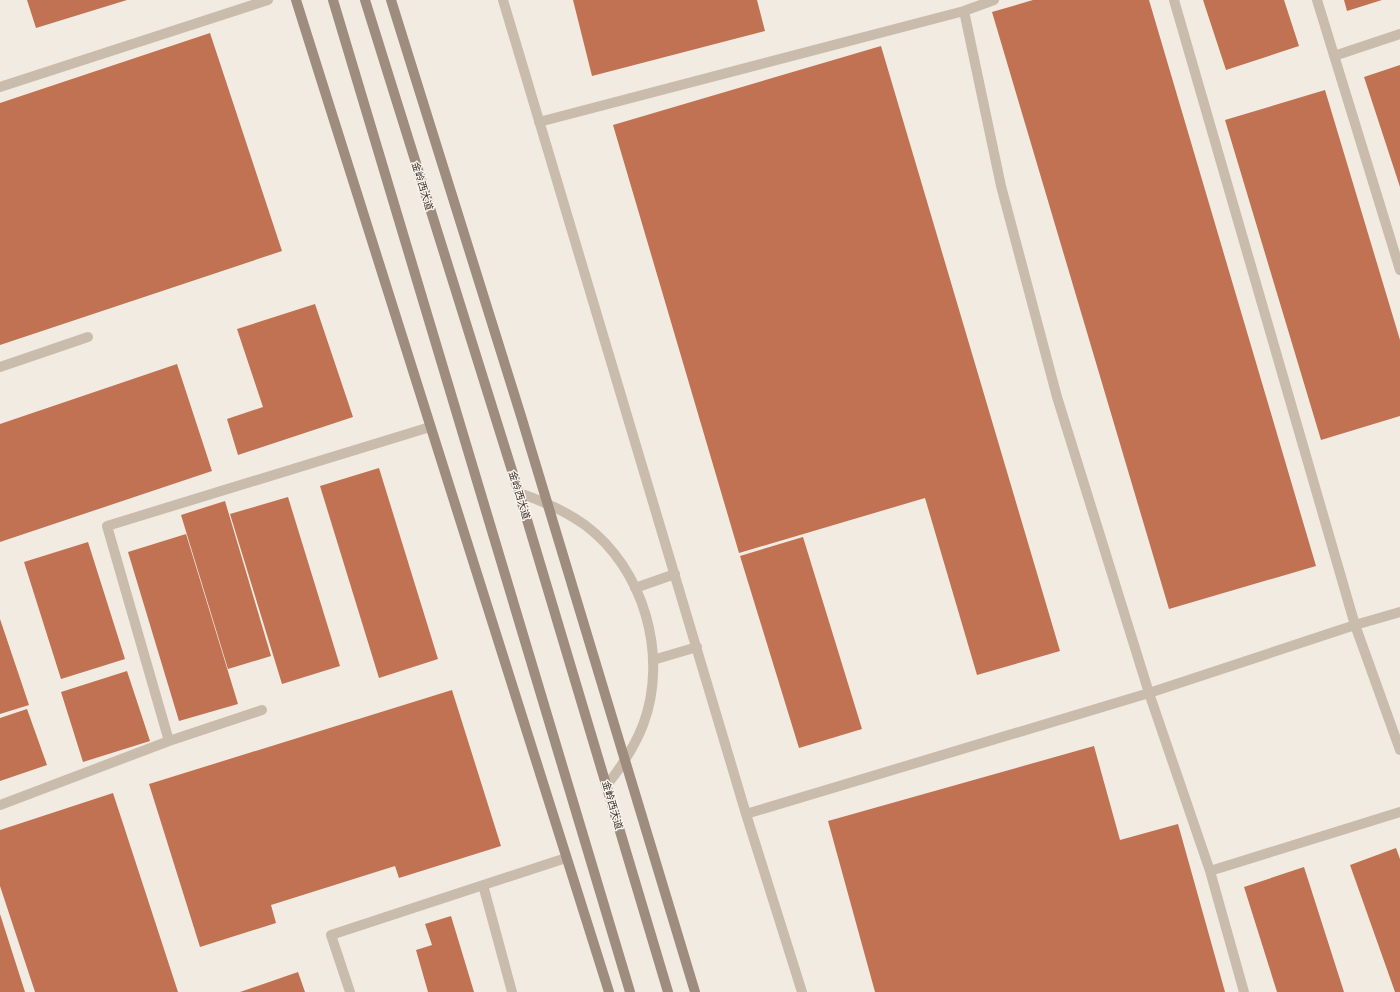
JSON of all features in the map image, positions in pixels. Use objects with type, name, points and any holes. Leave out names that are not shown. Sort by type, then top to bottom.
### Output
[{"type":"street","points":[[0,87],[268,0]]},
{"type":"street","points":[[296,0],[609,992]]},
{"type":"street","points":[[333,0],[630,992]]},
{"type":"street","name":"金岭西大道","points":[[365,0],[519,493],[668,992]]},
{"type":"street","points":[[391,0],[548,503],[695,992]]},
{"type":"street","points":[[503,0],[746,814],[802,992]]},
{"type":"street","points":[[539,122],[964,11],[994,0]]},
{"type":"street","points":[[1174,0],[1355,625],[1400,750]]},
{"type":"street","points":[[1317,0],[1400,270]]},
{"type":"street","points":[[964,11],[1002,186],[1057,397],[1149,693],[1210,872],[1244,992]]},
{"type":"street","points":[[1334,56],[1400,34]]},
{"type":"street","points":[[0,367],[88,337]]},
{"type":"street","points":[[170,741],[107,526],[430,428]]},
{"type":"street","points":[[519,493],[548,503],[586,526],[604,543],[620,562],[635,588],[643,606],[650,630],[653,660],[653,677],[650,701],[634,746],[607,785]]},
{"type":"street","points":[[635,588],[675,574]]},
{"type":"street","points":[[746,814],[1149,693],[1355,625],[1400,612]]},
{"type":"street","points":[[653,660],[697,647]]},
{"type":"street","points":[[0,806],[170,741],[262,710]]},
{"type":"street","points":[[1210,872],[1400,812]]},
{"type":"street","points":[[350,992],[331,935],[566,858]]},
{"type":"street","points":[[482,885],[512,992]]},
{"type":"building","points":[[27,0],[127,0],[36,28]]},
{"type":"building","points":[[573,0],[757,0],[765,31],[592,76]]},
{"type":"building","points":[[1033,0],[1149,0],[1316,566],[1169,609],[992,12]]},
{"type":"building","points":[[1203,0],[1284,0],[1299,46],[1226,70]]},
{"type":"building","points":[[1344,0],[1382,0],[1347,11]]},
{"type":"building","points":[[210,33],[282,251],[0,345],[0,103]]},
{"type":"building","points":[[881,46],[1060,651],[977,675],[925,498],[739,553],[613,125]]},
{"type":"building","points":[[1400,65],[1400,187],[1364,77]]},
{"type":"building","points":[[1325,90],[1400,340],[1400,416],[1321,440],[1225,120]]},
{"type":"building","points":[[315,304],[353,417],[238,455],[227,419],[263,407],[237,329]]},
{"type":"building","points":[[177,364],[212,471],[0,542],[0,424]]},
{"type":"building","points":[[379,468],[438,659],[379,678],[320,486]]},
{"type":"building","points":[[288,497],[340,666],[282,684],[230,514]]},
{"type":"building","points":[[225,501],[271,656],[228,669],[181,515]]},
{"type":"building","points":[[186,534],[238,704],[179,721],[128,552]]},
{"type":"building","points":[[803,537],[862,729],[799,748],[740,556]]},
{"type":"building","points":[[88,542],[125,659],[61,679],[24,562]]},
{"type":"building","points":[[0,619],[29,705],[0,714]]},
{"type":"building","points":[[127,671],[150,741],[83,762],[61,692]]},
{"type":"building","points":[[452,690],[501,846],[399,878],[395,866],[271,905],[276,923],[200,947],[149,784]]},
{"type":"building","points":[[27,709],[47,765],[0,781],[0,718]]},
{"type":"building","points":[[1094,746],[1120,840],[1178,824],[1225,992],[875,992],[828,821]]},
{"type":"building","points":[[113,793],[178,992],[35,992],[0,886],[0,830]]},
{"type":"building","points":[[1396,848],[1400,859],[1400,992],[1395,992],[1350,865]]},
{"type":"building","points":[[1304,867],[1344,992],[1277,992],[1244,887]]},
{"type":"building","points":[[0,914],[25,992],[0,992]]},
{"type":"building","points":[[451,916],[474,992],[428,992],[416,950],[432,945],[425,924]]},
{"type":"building","points":[[298,972],[305,992],[240,992]]}]
